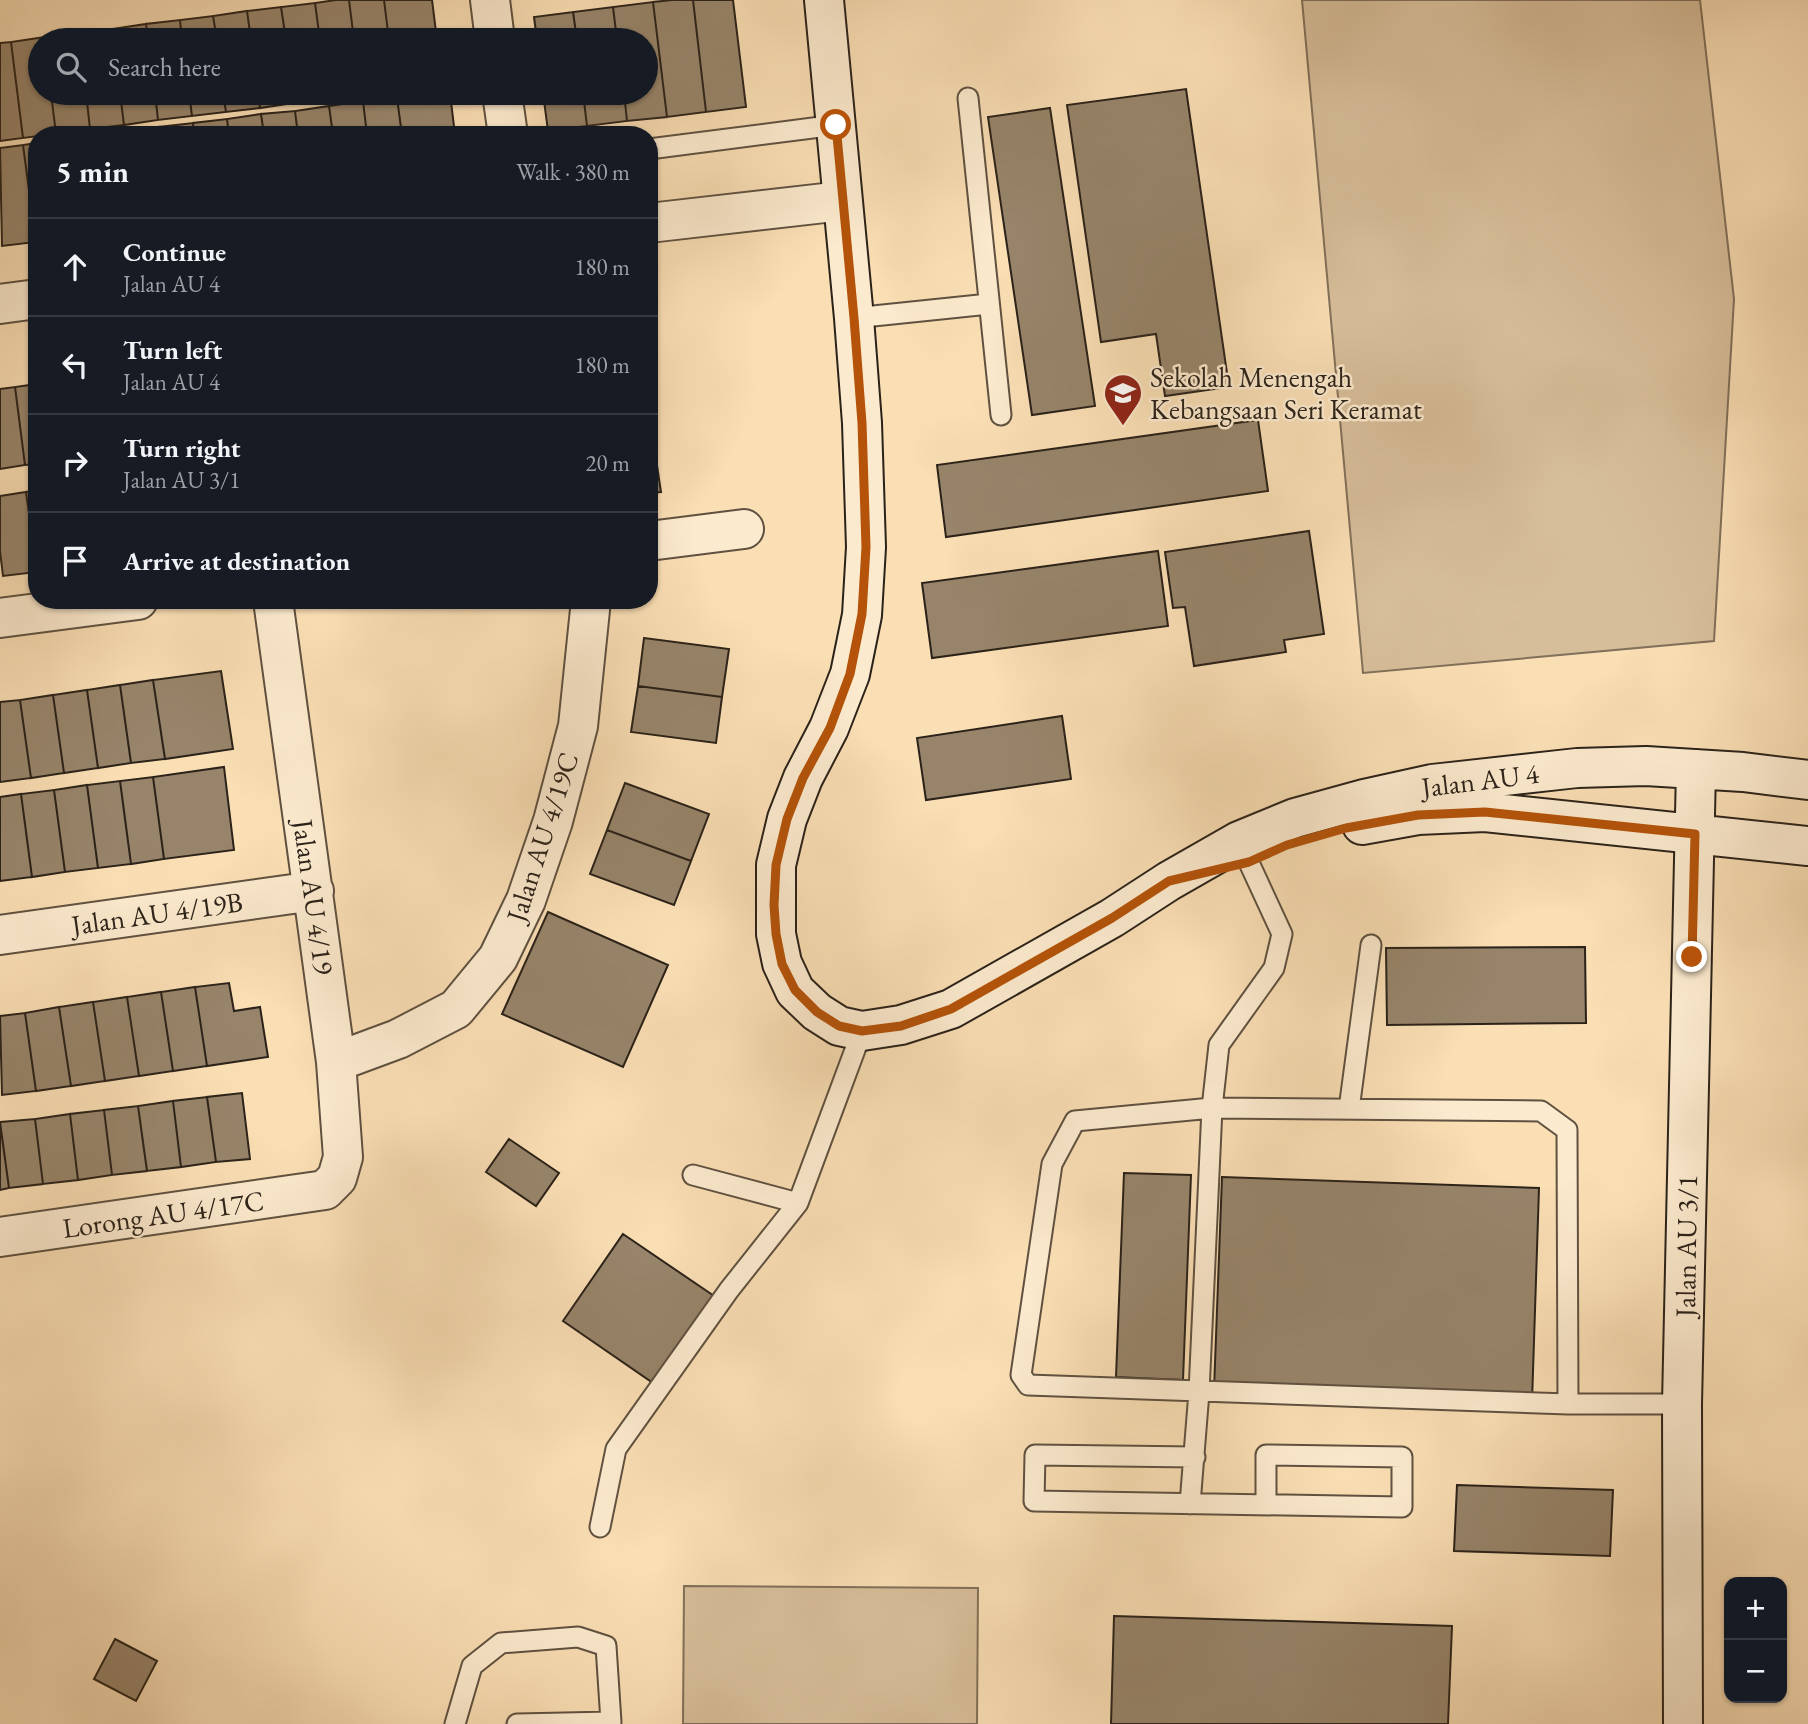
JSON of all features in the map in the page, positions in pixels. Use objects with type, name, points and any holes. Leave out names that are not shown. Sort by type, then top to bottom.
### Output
[{"type":"main road","points":[[490,0],[494,28]]},
{"type":"main road","name":"Jalan AU 4","points":[[824,0],[854,318],[862,423],[866,547],[862,614],[850,674],[830,728],[803,778],[787,819],[776,865],[774,905],[782,964],[795,990],[817,1012],[839,1026],[862,1031],[901,1026],[951,1009],[1112,918],[1169,881],[1244,851],[1295,818],[1432,784],[1577,768],[1646,766],[1808,779]]},
{"type":"main road","points":[[504,105],[507,126]]},
{"type":"main road","points":[[658,222],[842,201]]},
{"type":"main road","points":[[0,304],[28,300]]},
{"type":"main road","points":[[658,540],[744,529]]},
{"type":"main road","points":[[0,618],[69,609]]},
{"type":"main road","name":"Jalan AU 4/19","points":[[274,609],[336,1062],[343,1157],[337,1178],[325,1190]]},
{"type":"main road","name":"Jalan AU 4/19C","points":[[336,1062],[398,1039],[456,1009],[498,958],[526,900],[553,821],[578,726],[590,609]]},
{"type":"main road","name":"Jalan AU 3/1","points":[[1683,1724],[1682,1404],[1696,769]]},
{"type":"main road","name":"Jalan AU 4","points":[[1244,851],[1287,845],[1346,828],[1418,815],[1485,812],[1808,846]]},
{"type":"main road","name":"Jalan AU 4/19B","points":[[0,936],[314,891]]},
{"type":"main road","name":"Lorong AU 4/17C","points":[[0,1237],[325,1190]]},
{"type":"lane","points":[[968,98],[1001,415]]},
{"type":"lane","points":[[658,148],[836,125]]},
{"type":"lane","points":[[854,318],[989,304]]},
{"type":"lane","points":[[1190,1504],[1199,1392],[1212,1108],[1219,1045],[1274,968],[1282,934],[1244,851]]},
{"type":"lane","points":[[1349,1110],[1371,946]]},
{"type":"lane","points":[[600,1527],[616,1449],[729,1290],[798,1203],[862,1031]]},
{"type":"lane","points":[[1568,1404],[1567,1130],[1541,1111],[1212,1108],[1075,1121],[1052,1164],[1021,1375],[1028,1385],[1568,1404],[1682,1404]]},
{"type":"lane","points":[[693,1175],[798,1203]]},
{"type":"lane","points":[[1195,1457],[1035,1455],[1034,1501],[1190,1504],[1402,1507],[1402,1457],[1266,1455],[1266,1505]]},
{"type":"lane","points":[[455,1724],[472,1666],[501,1643],[578,1637],[606,1646],[611,1722],[517,1724]]},
{"type":"shaded area","points":[[1302,0],[1700,0],[1734,299],[1714,641],[1363,673]]},
{"type":"shaded area","points":[[684,1586],[978,1588],[977,1724],[683,1724]]},
{"type":"building","points":[[349,0],[352,28],[318,28],[315,3]]},
{"type":"building","points":[[349,0],[384,0],[388,28],[352,28]]},
{"type":"building","points":[[384,0],[432,0],[436,28],[388,28]]},
{"type":"building","points":[[693,0],[706,112],[667,117],[653,2]]},
{"type":"building","points":[[693,0],[733,0],[746,107],[706,112]]},
{"type":"building","points":[[653,2],[656,28],[616,28],[613,7]]},
{"type":"building","points":[[315,3],[318,28],[284,28],[281,7]]},
{"type":"building","points":[[281,7],[284,28],[249,28],[247,11]]},
{"type":"building","points":[[613,7],[616,28],[575,28],[573,12]]},
{"type":"building","points":[[247,11],[249,28],[215,28],[213,16]]},
{"type":"building","points":[[573,12],[575,28],[535,28],[534,17]]},
{"type":"building","points":[[213,16],[215,28],[181,28],[180,20]]},
{"type":"building","points":[[180,20],[181,28],[146,28],[146,24]]},
{"type":"building","points":[[146,24],[146,28],[119,28]]},
{"type":"building","points":[[28,40],[28,105],[52,105],[55,126],[28,126],[28,137],[23,138],[11,42]]},
{"type":"building","points":[[11,42],[23,138],[0,141],[0,43]]},
{"type":"building","points":[[658,43],[667,117],[627,121],[625,105],[658,105]]},
{"type":"building","points":[[1186,89],[1229,387],[1165,396],[1156,334],[1101,342],[1067,105]]},
{"type":"building","points":[[52,105],[87,105],[90,126],[55,126]]},
{"type":"building","points":[[87,105],[122,105],[124,125],[90,126]]},
{"type":"building","points":[[122,105],[156,105],[158,120],[124,125]]},
{"type":"building","points":[[156,105],[191,105],[192,116],[158,120]]},
{"type":"building","points":[[191,105],[225,105],[226,112],[192,116]]},
{"type":"building","points":[[225,105],[260,105],[260,108],[226,112]]},
{"type":"building","points":[[260,105],[280,105],[260,108]]},
{"type":"building","points":[[363,105],[398,105],[401,126],[366,126]]},
{"type":"building","points":[[363,105],[366,126],[332,126],[329,106]]},
{"type":"building","points":[[398,105],[451,105],[454,126],[401,126]]},
{"type":"building","points":[[545,105],[584,105],[587,126],[547,126]]},
{"type":"building","points":[[584,105],[625,105],[627,121],[587,126]]},
{"type":"building","points":[[329,106],[332,126],[297,126],[295,111]]},
{"type":"building","points":[[1050,108],[1095,406],[1032,415],[988,117]]},
{"type":"building","points":[[295,111],[297,126],[263,126],[261,114]]},
{"type":"building","points":[[261,114],[263,126],[228,126],[227,119]]},
{"type":"building","points":[[227,119],[228,126],[193,126],[193,123]]},
{"type":"building","points":[[193,123],[193,126],[168,126]]},
{"type":"building","points":[[28,144],[28,182],[23,145]]},
{"type":"building","points":[[23,145],[28,182],[28,243],[2,246],[0,148]]},
{"type":"building","points":[[28,385],[28,465],[25,465],[15,387]]},
{"type":"building","points":[[15,387],[25,465],[0,469],[0,389]]},
{"type":"building","points":[[1258,420],[1268,491],[946,537],[937,465]]},
{"type":"building","points":[[26,492],[28,573],[3,576],[0,496]]},
{"type":"building","points":[[1309,531],[1324,634],[1284,640],[1286,652],[1194,666],[1185,607],[1173,608],[1165,552]]},
{"type":"building","points":[[1158,551],[1168,626],[932,658],[922,583]]},
{"type":"building","points":[[644,638],[729,649],[722,697],[638,686]]},
{"type":"building","points":[[221,671],[233,749],[165,759],[153,680]]},
{"type":"building","points":[[153,680],[165,759],[131,763],[120,685]]},
{"type":"building","points":[[120,685],[131,763],[98,768],[87,690]]},
{"type":"building","points":[[638,686],[722,697],[716,743],[631,732]]},
{"type":"building","points":[[87,690],[98,768],[64,773],[53,695]]},
{"type":"building","points":[[53,695],[64,773],[31,778],[20,700]]},
{"type":"building","points":[[20,700],[31,778],[0,782],[0,702]]},
{"type":"building","points":[[1062,716],[1071,779],[926,800],[917,738]]},
{"type":"building","points":[[224,767],[234,850],[164,859],[153,777]]},
{"type":"building","points":[[153,777],[164,859],[131,864],[120,781]]},
{"type":"building","points":[[120,781],[131,864],[98,868],[87,785]]},
{"type":"building","points":[[625,783],[709,814],[691,861],[607,830]]},
{"type":"building","points":[[87,785],[98,868],[65,872],[54,790]]},
{"type":"building","points":[[54,790],[65,872],[32,877],[21,794]]},
{"type":"building","points":[[21,794],[32,877],[0,881],[0,797]]},
{"type":"building","points":[[607,830],[691,861],[674,905],[590,874]]},
{"type":"building","points":[[548,912],[668,965],[623,1067],[502,1014]]},
{"type":"building","points":[[1585,947],[1586,1023],[1387,1025],[1386,948]]},
{"type":"building","points":[[229,983],[234,1011],[260,1007],[268,1057],[207,1066],[195,987]]},
{"type":"building","points":[[195,987],[207,1066],[173,1071],[161,992]]},
{"type":"building","points":[[161,992],[173,1071],[139,1076],[127,997]]},
{"type":"building","points":[[127,997],[139,1076],[105,1081],[93,1002]]},
{"type":"building","points":[[93,1002],[105,1081],[71,1086],[59,1007]]},
{"type":"building","points":[[59,1007],[71,1086],[36,1091],[25,1013]]},
{"type":"building","points":[[25,1013],[36,1091],[2,1095],[0,1016]]},
{"type":"building","points":[[242,1093],[250,1159],[216,1162],[207,1097]]},
{"type":"building","points":[[207,1097],[216,1162],[181,1167],[173,1101]]},
{"type":"building","points":[[173,1101],[181,1167],[147,1171],[138,1106]]},
{"type":"building","points":[[138,1106],[147,1171],[112,1175],[104,1110]]},
{"type":"building","points":[[104,1110],[112,1175],[78,1180],[70,1114]]},
{"type":"building","points":[[70,1114],[78,1180],[43,1184],[35,1119]]},
{"type":"building","points":[[35,1119],[43,1184],[9,1188],[0,1122]]},
{"type":"building","points":[[0,1123],[9,1188],[0,1190]]},
{"type":"building","points":[[509,1139],[559,1173],[536,1206],[486,1172]]},
{"type":"building","points":[[1124,1173],[1191,1175],[1183,1380],[1116,1377]]},
{"type":"building","points":[[1222,1177],[1539,1188],[1532,1402],[1214,1390]]},
{"type":"building","points":[[623,1234],[717,1298],[656,1385],[563,1321]]},
{"type":"building","points":[[1457,1485],[1613,1490],[1610,1556],[1454,1551]]},
{"type":"building","points":[[1114,1616],[1452,1626],[1448,1724],[1111,1724]]},
{"type":"building","points":[[115,1639],[157,1661],[136,1701],[94,1679]]},
{"type":"place","name":"Sekolah Menengah Kebangsaan Seri Keramat","points":[[1123,427]]},
{"type":"route","points":[[836,125],[862,423],[866,547],[862,614],[850,674],[830,728],[803,778],[787,819],[776,865],[774,905],[782,964],[795,990],[817,1012],[839,1026],[862,1031],[901,1026],[951,1009],[1112,918],[1169,881],[1249,862],[1287,845],[1346,828],[1418,815],[1485,812],[1695,834],[1692,957]]}]
